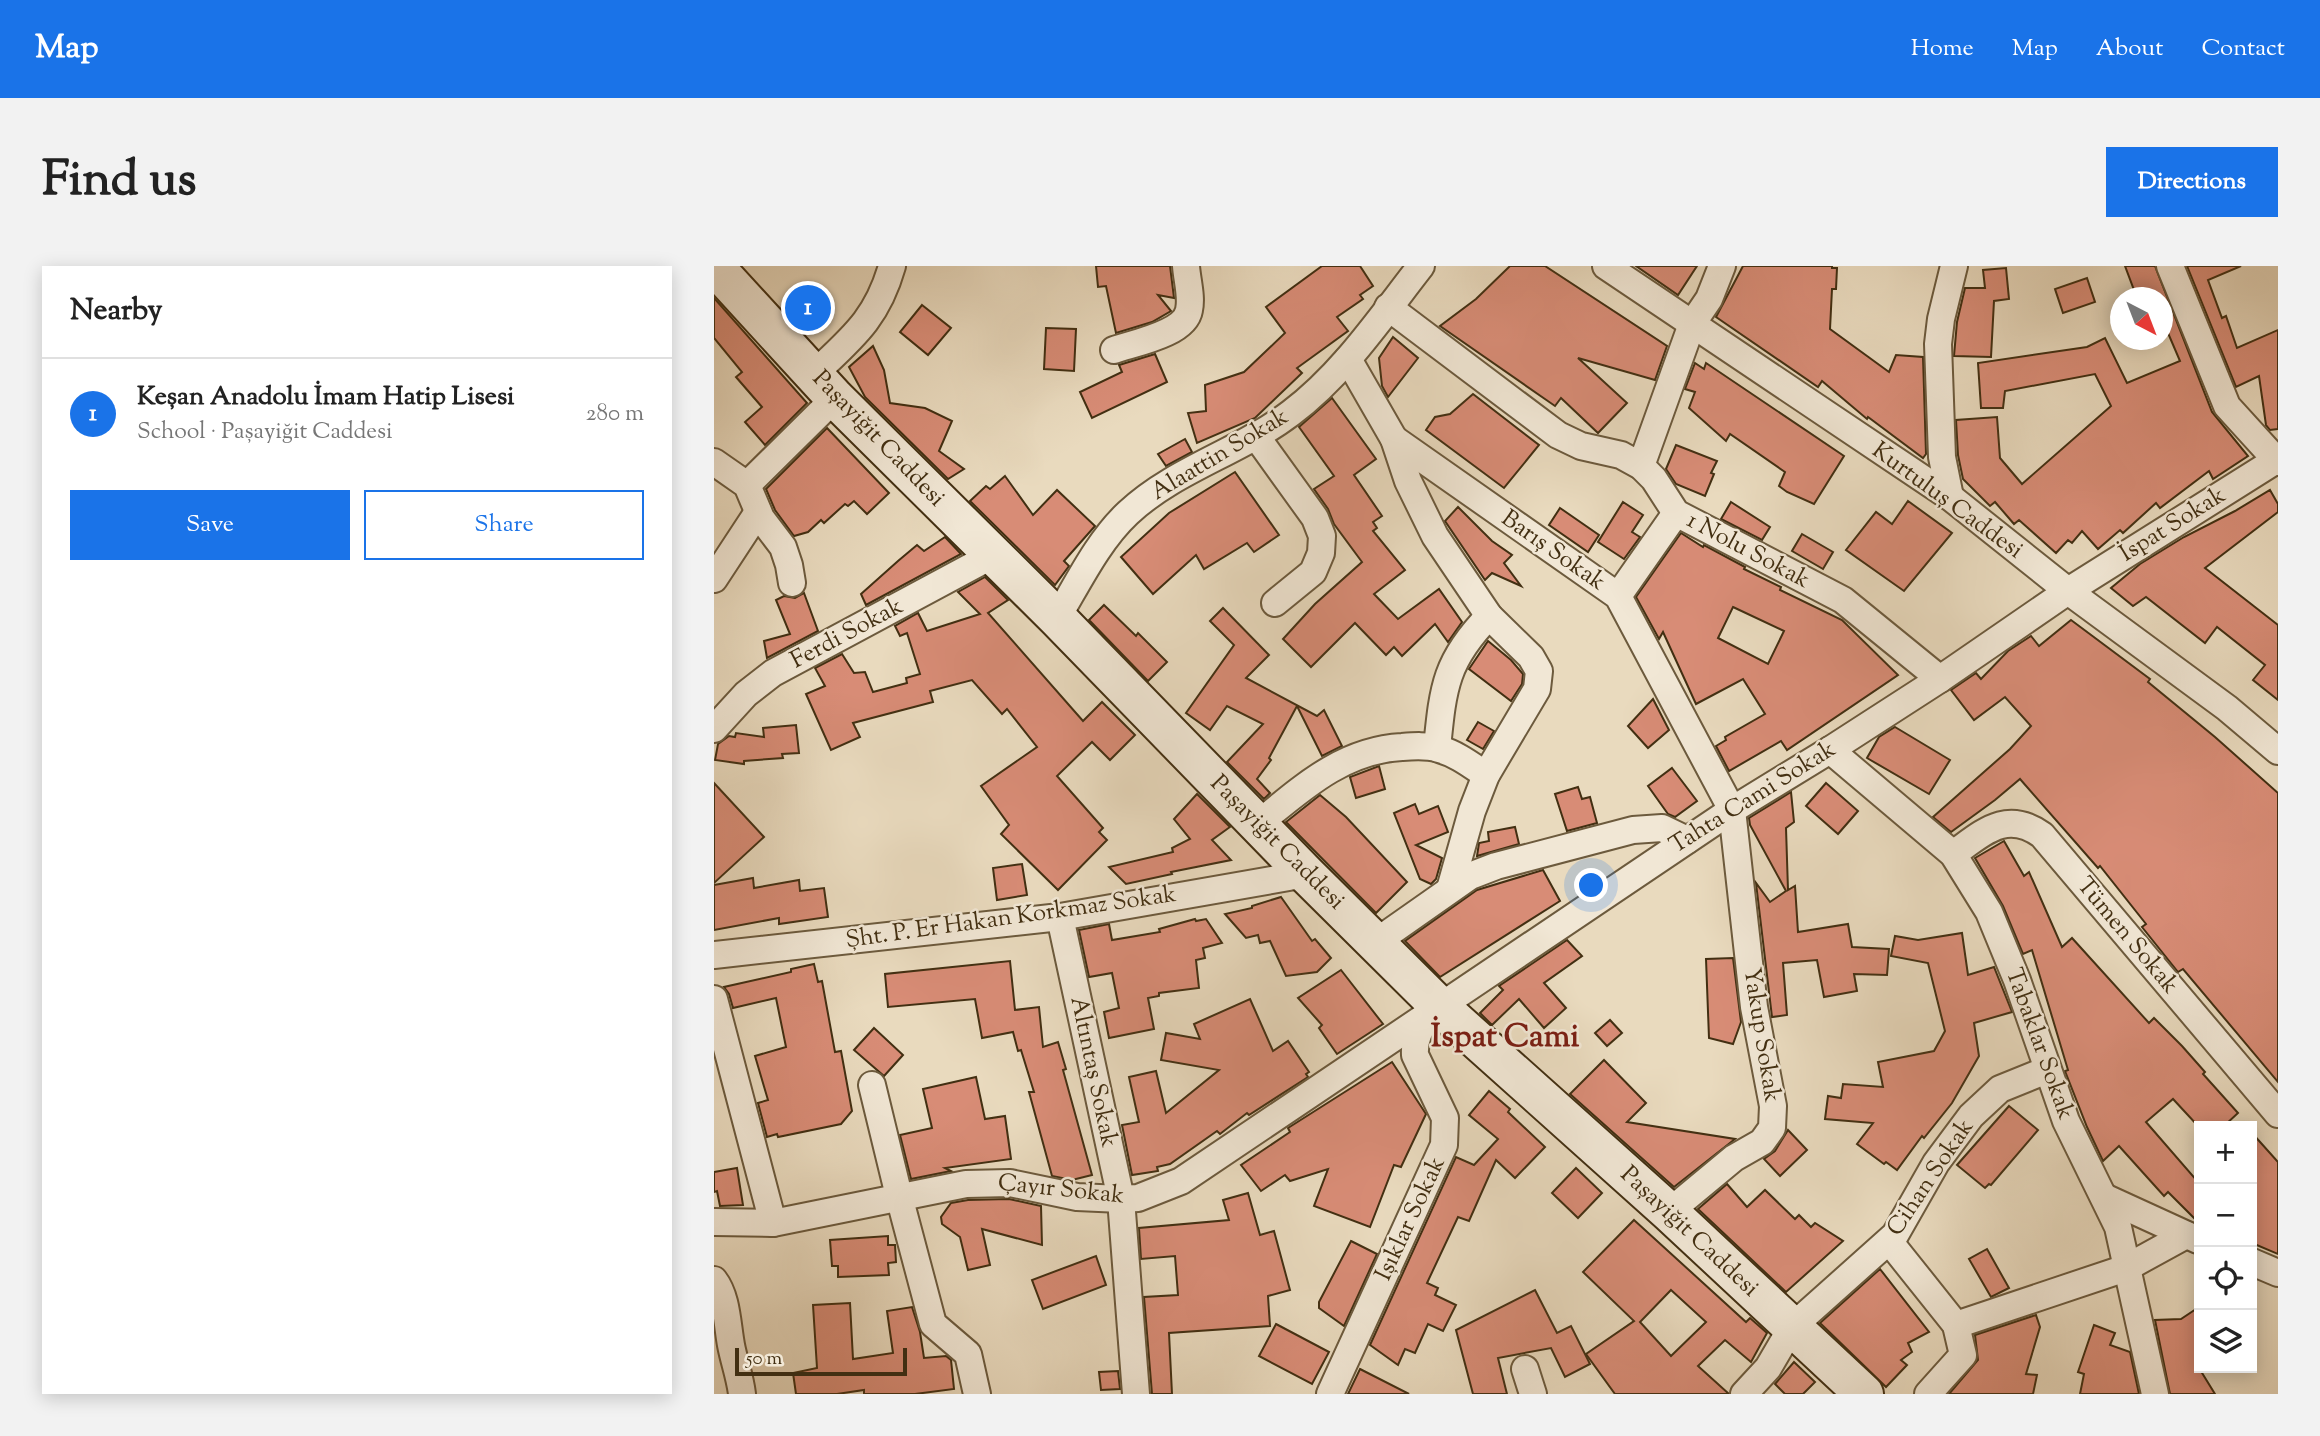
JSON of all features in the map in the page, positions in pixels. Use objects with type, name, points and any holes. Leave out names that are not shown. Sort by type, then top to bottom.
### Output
[{"type":"main road","name":"Paşayiğit Caddesi","points":[[718,278],[1439,1006],[1669,1212],[1864,1394]]},
{"type":"street","points":[[747,485],[825,386],[854,337],[874,312],[892,266]]},
{"type":"street","points":[[1114,350],[1167,333],[1181,325],[1189,311],[1186,266]]},
{"type":"street","name":"Alaattin Sokak","points":[[1057,618],[1106,539],[1127,514],[1165,485],[1256,436],[1307,400],[1348,359],[1420,266]]},
{"type":"street","name":"Kurtuluş Caddesi","points":[[1606,266],[1950,498],[2068,591],[2227,708],[2278,751]]},
{"type":"street","points":[[1641,466],[1692,324],[1709,299],[1722,266]]},
{"type":"street","points":[[1950,498],[1942,457],[1938,344],[1954,266]]},
{"type":"street","points":[[2170,266],[2227,405],[2278,460]]},
{"type":"street","name":"1 Nolu Sokak","points":[[1388,307],[1558,435],[1581,446],[1621,455],[1641,466],[1654,479],[1676,513],[1843,600],[1940,679]]},
{"type":"street","points":[[1348,359],[1394,439],[1408,481],[1426,520],[1489,616],[1538,666],[1540,677],[1537,689],[1486,775],[1469,821],[1450,889]]},
{"type":"street","points":[[1256,436],[1315,518],[1322,536],[1321,553],[1313,572],[1275,603]]},
{"type":"street","name":"Barış Sokak","points":[[1394,439],[1618,596],[1732,810]]},
{"type":"street","name":"İspat Sokak","points":[[2068,591],[2278,460]]},
{"type":"street","points":[[714,462],[747,485],[758,512],[783,547],[792,583]]},
{"type":"street","points":[[714,579],[758,512]]},
{"type":"street","points":[[1618,596],[1676,513]]},
{"type":"street","name":"Ferdi Sokak","points":[[714,729],[746,694],[773,673],[993,555]]},
{"type":"street","name":"Tahta Cami Sokak","points":[[1439,1006],[1732,810],[1940,679],[2068,591]]},
{"type":"street","points":[[1437,748],[1442,698],[1451,668],[1463,643],[1489,616]]},
{"type":"street","points":[[1258,824],[1311,781],[1352,757],[1392,747],[1437,748],[1453,753],[1486,775]]},
{"type":"street","name":"Tabaklar Sokak","points":[[1830,750],[1953,854],[1972,882],[2002,939],[2047,1070],[2080,1151],[2118,1227],[2155,1394]]},
{"type":"street","name":"Yakup Sokak","points":[[1669,1212],[1734,1158],[1762,1142],[1773,1123],[1773,1106],[1754,1007],[1732,810]]},
{"type":"street","name":"Tümen Sokak","points":[[1953,854],[1988,830],[2011,822],[2024,825],[2042,835],[2278,1114]]},
{"type":"street","points":[[1376,942],[1470,876],[1496,866],[1633,830],[1662,828],[1687,840]]},
{"type":"street","name":"Şht. P. Er Hakan Korkmaz Sokak","points":[[714,955],[1060,917],[1306,874]]},
{"type":"street","name":"Altıntaş Sokak","points":[[1060,917],[1121,1199],[1136,1394]]},
{"type":"street","points":[[714,999],[773,1223]]},
{"type":"street","name":"Çayır Sokak","points":[[714,1222],[773,1223],[899,1196],[991,1182],[1032,1187],[1077,1197],[1138,1198],[1181,1181],[1439,1006]]},
{"type":"street","name":"Işıklar Sokak","points":[[1330,1394],[1444,1145],[1445,1118],[1415,1055],[1418,1033],[1439,1006]]},
{"type":"street","name":"Cihan Sokak","points":[[1744,1394],[1768,1368],[1792,1328],[1889,1241],[1905,1221],[1941,1155],[1971,1116],[2000,1089],[2047,1070]]},
{"type":"street","points":[[872,1085],[933,1324],[968,1354],[977,1394]]},
{"type":"street","points":[[2104,1197],[2192,1238]]},
{"type":"street","points":[[1956,1325],[2126,1268],[2192,1238]]},
{"type":"street","points":[[1889,1241],[1956,1325],[1963,1355],[1928,1394]]},
{"type":"street","points":[[2257,1264],[2278,1273]]},
{"type":"street","points":[[714,1280],[719,1286],[742,1394]]},
{"type":"building","points":[[1096,266],[1170,266],[1174,298],[1158,295],[1171,311],[1152,322],[1116,333],[1106,286],[1098,287]]},
{"type":"building","points":[[1322,266],[1360,266],[1373,286],[1360,295],[1363,299],[1337,317],[1348,331],[1297,368],[1302,373],[1255,418],[1197,443],[1188,413],[1206,411],[1205,385],[1244,372],[1285,333],[1266,307]]},
{"type":"building","points":[[1510,266],[1545,266],[1667,346],[1655,380],[1578,358],[1627,403],[1598,433],[1561,398],[1555,406],[1440,326],[1476,299]]},
{"type":"building","points":[[1636,266],[1697,266],[1678,295]]},
{"type":"building","points":[[1743,266],[1837,268],[1836,289],[1832,289],[1830,329],[1889,372],[1896,355],[1923,357],[1926,454],[1923,458],[1868,417],[1867,419],[1822,381],[1818,387],[1716,317]]},
{"type":"building","points":[[2125,266],[2155,266],[2163,287],[2133,287]]},
{"type":"building","points":[[2187,266],[2241,266],[2208,280],[2222,318],[2226,316],[2237,348],[2278,330],[2278,429],[2270,430],[2266,425],[2259,376],[2236,387]]},
{"type":"building","points":[[2006,268],[2009,299],[1994,301],[1991,357],[1954,356],[1957,322],[1965,288],[1985,288],[1983,270]]},
{"type":"building","points":[[2087,278],[2095,302],[2063,313],[2055,289]]},
{"type":"building","points":[[714,298],[807,403],[765,445],[745,422],[762,407],[736,377],[742,372],[714,338]]},
{"type":"building","points":[[922,305],[951,328],[928,355],[900,332]]},
{"type":"building","points":[[2173,312],[2212,412],[2248,456],[2213,479],[2209,471],[2160,508],[2156,503],[2123,533],[2120,530],[2098,549],[2082,531],[2072,543],[2068,540],[2056,553],[2019,520],[2014,524],[1995,502],[1990,506],[1963,479],[1958,455],[1956,420],[1997,417],[2000,458],[2022,484],[2111,406],[2095,374],[2005,391],[2003,408],[1981,408],[1978,363],[2087,347],[2105,338],[2127,383],[2180,361],[2173,345]]},
{"type":"building","points":[[1046,328],[1076,329],[1074,371],[1044,369]]},
{"type":"building","points":[[1393,337],[1418,358],[1388,397],[1382,386],[1379,358]]},
{"type":"building","points":[[873,346],[884,370],[890,403],[925,408],[952,421],[939,451],[964,469],[948,479],[865,397],[849,367]]},
{"type":"building","points":[[1155,354],[1167,382],[1092,418],[1080,392],[1122,372],[1119,365]]},
{"type":"building","points":[[1695,363],[1704,369],[1706,363],[1844,456],[1814,504],[1779,486],[1785,472],[1730,434],[1726,441],[1689,408],[1695,392],[1685,389]]},
{"type":"building","points":[[1473,394],[1539,445],[1504,488],[1426,430],[1435,417],[1450,414]]},
{"type":"building","points":[[1332,398],[1376,459],[1354,475],[1382,516],[1373,522],[1377,528],[1373,531],[1405,570],[1374,594],[1398,619],[1439,589],[1462,622],[1448,642],[1435,624],[1402,656],[1394,647],[1386,655],[1355,623],[1311,667],[1283,639],[1315,604],[1362,562],[1334,524],[1328,509],[1314,489],[1334,476],[1299,427]]},
{"type":"building","points":[[827,428],[889,493],[867,514],[854,501],[848,506],[845,504],[824,523],[821,520],[808,532],[794,536],[775,510],[766,489]]},
{"type":"building","points":[[1185,439],[1192,452],[1166,466],[1158,454]]},
{"type":"building","points":[[1676,445],[1717,461],[1705,496],[1676,484],[1666,469]]},
{"type":"building","points":[[1235,472],[1279,535],[1254,552],[1247,543],[1204,569],[1196,555],[1153,594],[1121,557],[1169,513]]},
{"type":"building","points":[[1005,476],[1033,515],[1057,490],[1095,526],[1064,561],[1069,566],[1055,585],[970,501],[986,486],[990,489]]},
{"type":"building","points":[[2270,490],[2278,504],[2278,512],[2205,568],[2278,625],[2278,700],[2253,680],[2265,665],[2217,627],[2205,643],[2146,597],[2133,606],[2111,588],[2140,564]]},
{"type":"building","points":[[1908,501],[1952,533],[1904,591],[1846,550],[1876,512],[1892,524]]},
{"type":"building","points":[[1623,502],[1643,515],[1632,532],[1640,537],[1624,559],[1598,542]]},
{"type":"building","points":[[1731,502],[1770,527],[1762,540],[1721,519]]},
{"type":"building","points":[[1458,507],[1492,541],[1512,555],[1504,563],[1521,586],[1492,573],[1485,580],[1445,521]]},
{"type":"building","points":[[1560,508],[1599,535],[1588,552],[1549,525]]},
{"type":"building","points":[[1681,533],[1781,587],[1780,590],[1842,620],[1898,675],[1787,750],[1781,741],[1729,771],[1716,746],[1726,740],[1725,737],[1765,714],[1743,679],[1696,704],[1663,632],[1659,639],[1636,597]],"holes":[[[1733,607],[1784,631],[1768,664],[1718,638]]]},
{"type":"building","points":[[1802,534],[1833,552],[1823,569],[1792,551]]},
{"type":"building","points":[[945,537],[961,554],[866,605],[861,594],[898,561],[917,545],[924,551]]},
{"type":"building","points":[[985,577],[1008,600],[988,613],[1083,721],[1102,702],[1135,735],[1110,760],[1092,742],[1057,776],[1103,828],[1099,832],[1107,840],[1058,890],[1001,834],[1009,825],[981,786],[1037,747],[1007,709],[1002,714],[972,680],[930,691],[933,702],[853,723],[860,737],[831,750],[806,694],[825,686],[815,668],[842,654],[854,673],[865,672],[873,692],[907,683],[906,678],[920,674],[907,633],[900,636],[895,626],[918,613],[927,631],[980,614],[958,592]]},
{"type":"building","points":[[804,593],[818,631],[767,658],[764,641],[790,634],[776,600],[784,596],[795,598]]},
{"type":"building","points":[[1104,605],[1167,662],[1148,681],[1089,620]]},
{"type":"building","points":[[1223,608],[1269,655],[1246,678],[1317,716],[1324,710],[1342,746],[1322,756],[1297,706],[1269,758],[1271,760],[1257,779],[1270,793],[1264,799],[1227,762],[1263,724],[1227,706],[1210,730],[1186,713],[1234,645],[1210,621]]},
{"type":"building","points":[[2071,620],[2150,679],[2148,682],[2278,793],[2278,1082],[2183,969],[2178,972],[2142,927],[2146,924],[2100,866],[2098,868],[2020,779],[1951,832],[1933,817],[2010,749],[2031,726],[2005,697],[1974,720],[1951,690],[1976,673],[1981,679],[2008,651],[2031,636],[2039,646]]},
{"type":"building","points":[[1488,641],[1523,674],[1522,684],[1511,701],[1469,669]]},
{"type":"building","points":[[1653,699],[1669,730],[1648,748],[1628,726]]},
{"type":"building","points":[[1478,722],[1494,731],[1483,749],[1467,740]]},
{"type":"building","points":[[796,725],[799,753],[782,754],[783,758],[744,761],[744,764],[715,760],[718,744],[729,736],[735,737],[736,733],[764,737],[763,728]]},
{"type":"building","points":[[1895,727],[1950,760],[1929,794],[1867,758],[1879,737]]},
{"type":"building","points":[[1379,766],[1385,789],[1356,798],[1350,777]]},
{"type":"building","points":[[1672,768],[1697,801],[1675,817],[1668,814],[1648,786]]},
{"type":"building","points":[[714,783],[764,837],[714,883]]},
{"type":"building","points":[[1826,783],[1858,811],[1838,834],[1806,806]]},
{"type":"building","points":[[1578,787],[1582,799],[1590,797],[1597,823],[1567,831],[1555,794]]},
{"type":"building","points":[[1791,792],[1794,822],[1786,828],[1788,890],[1795,886],[1798,932],[1848,924],[1852,947],[1889,949],[1887,975],[1854,974],[1857,991],[1824,997],[1817,960],[1783,963],[1787,1015],[1772,1017],[1756,883],[1770,902],[1786,891],[1750,825],[1749,818]]},
{"type":"building","points":[[1197,794],[1230,827],[1212,840],[1231,860],[1126,884],[1109,867],[1173,852],[1172,848],[1190,839],[1174,819]]},
{"type":"building","points":[[1320,795],[1346,817],[1407,882],[1376,913],[1286,822]]},
{"type":"building","points":[[1415,804],[1419,814],[1438,806],[1448,832],[1416,845],[1442,858],[1436,879],[1431,884],[1420,879],[1394,813]]},
{"type":"building","points":[[1515,827],[1519,844],[1477,856],[1479,843],[1489,841],[1488,832]]},
{"type":"building","points":[[2004,841],[2024,876],[2029,872],[2062,947],[2072,938],[2149,1023],[2154,1018],[2182,1046],[2238,1113],[2229,1121],[2194,1122],[2173,1099],[2146,1122],[2194,1177],[2194,1218],[2168,1192],[2164,1196],[2119,1146],[2103,1161],[2065,1071],[2068,1070],[2032,950],[2023,954],[2003,906],[1975,858]]},
{"type":"building","points":[[1022,864],[1027,895],[997,900],[993,868]]},
{"type":"building","points":[[1543,870],[1560,901],[1440,977],[1405,941],[1477,890]]},
{"type":"building","points":[[753,878],[754,888],[799,880],[800,891],[824,888],[828,917],[779,924],[779,918],[714,930],[714,885]]},
{"type":"building","points":[[1281,897],[1312,941],[1315,939],[1331,958],[1317,972],[1286,976],[1270,941],[1260,943],[1258,935],[1246,938],[1225,914],[1252,908]]},
{"type":"building","points":[[1195,919],[1206,919],[1222,943],[1203,948],[1205,958],[1196,960],[1199,988],[1159,993],[1159,996],[1148,998],[1154,1029],[1109,1038],[1104,1012],[1119,1008],[1112,973],[1089,977],[1079,930],[1109,924],[1112,940],[1160,932],[1159,929]]},
{"type":"building","points":[[1962,933],[1968,975],[1994,967],[2012,1012],[1974,1023],[1979,1056],[1952,1103],[1924,1138],[1922,1136],[1897,1170],[1857,1144],[1873,1123],[1825,1119],[1828,1096],[1841,1098],[1843,1084],[1883,1087],[1878,1062],[1934,1051],[1945,1031],[1928,963],[1891,956],[1895,936],[1918,940]]},
{"type":"building","points":[[1567,940],[1582,956],[1544,983],[1566,1008],[1544,1028],[1519,999],[1492,1025],[1480,1013],[1503,990],[1499,986]]},
{"type":"building","points":[[1733,958],[1741,1022],[1733,1044],[1709,1038],[1706,959]]},
{"type":"building","points":[[1010,961],[1015,1010],[1039,1007],[1043,1047],[1058,1042],[1092,1175],[1072,1180],[1052,1176],[1029,1092],[1034,1092],[1021,1050],[1018,1051],[1013,1032],[982,1038],[975,999],[888,1007],[885,974]]},
{"type":"building","points":[[814,964],[818,982],[822,981],[835,1052],[841,1051],[852,1111],[841,1124],[767,1137],[758,1103],[768,1100],[755,1056],[786,1047],[776,998],[733,1008],[724,987]]},
{"type":"building","points":[[1341,970],[1383,1024],[1337,1054],[1319,1028],[1322,1025],[1298,998]]},
{"type":"building","points":[[1250,999],[1273,1051],[1288,1041],[1309,1072],[1306,1074],[1308,1077],[1249,1115],[1247,1113],[1220,1134],[1217,1131],[1170,1164],[1157,1167],[1158,1171],[1132,1175],[1122,1125],[1139,1122],[1129,1077],[1156,1071],[1166,1113],[1219,1070],[1161,1060],[1166,1033],[1200,1039],[1194,1024]]},
{"type":"building","points":[[1610,1020],[1622,1033],[1607,1046],[1595,1033]]},
{"type":"building","points":[[874,1028],[903,1055],[884,1076],[854,1050]]},
{"type":"building","points":[[1604,1060],[1646,1103],[1627,1122],[1735,1139],[1674,1187],[1570,1094]]},
{"type":"building","points":[[1392,1062],[1426,1114],[1401,1167],[1394,1165],[1370,1227],[1314,1206],[1328,1169],[1290,1181],[1285,1175],[1261,1191],[1241,1165],[1290,1132],[1288,1128]]},
{"type":"building","points":[[976,1077],[985,1119],[1005,1116],[1011,1159],[945,1168],[951,1171],[911,1179],[900,1135],[932,1128],[923,1089]]},
{"type":"building","points":[[1489,1091],[1510,1109],[1508,1112],[1545,1147],[1515,1178],[1496,1160],[1469,1221],[1458,1217],[1427,1283],[1438,1288],[1435,1295],[1456,1305],[1443,1331],[1428,1324],[1415,1353],[1405,1349],[1398,1365],[1370,1345],[1456,1157],[1474,1165],[1498,1139],[1469,1115]]},
{"type":"building","points":[[2009,1106],[2038,1130],[1991,1185],[1985,1188],[1957,1165]]},
{"type":"building","points":[[1788,1130],[1807,1150],[1780,1176],[1764,1159],[1775,1151]]},
{"type":"building","points":[[2257,1139],[2278,1162],[2278,1254],[2257,1245]]},
{"type":"building","points":[[737,1168],[743,1205],[720,1206],[717,1191],[714,1192],[714,1172]]},
{"type":"building","points":[[1576,1168],[1602,1193],[1578,1218],[1552,1193]]},
{"type":"building","points":[[1727,1184],[1747,1207],[1765,1190],[1795,1219],[1799,1215],[1811,1227],[1815,1223],[1843,1241],[1786,1292],[1698,1209]]},
{"type":"building","points":[[1248,1193],[1260,1235],[1274,1231],[1290,1290],[1268,1296],[1270,1326],[1169,1333],[1172,1394],[1152,1394],[1144,1297],[1178,1295],[1175,1256],[1141,1259],[1139,1228],[1229,1220],[1223,1200]]},
{"type":"building","points":[[1009,1199],[1041,1206],[1042,1245],[982,1229],[990,1265],[968,1270],[960,1237],[942,1224],[941,1217],[951,1203]]},
{"type":"building","points":[[1634,1220],[1746,1322],[1750,1318],[1767,1333],[1751,1362],[1725,1340],[1698,1366],[1729,1394],[1615,1394],[1586,1354],[1634,1321],[1583,1272]],"holes":[[[1671,1290],[1706,1322],[1671,1356],[1640,1322]]]},
{"type":"building","points":[[888,1236],[888,1245],[895,1245],[896,1262],[888,1263],[889,1275],[838,1277],[838,1266],[832,1266],[830,1240]]},
{"type":"building","points":[[1351,1241],[1377,1254],[1344,1326],[1319,1308],[1319,1302]]},
{"type":"building","points":[[1987,1249],[2009,1288],[1991,1297],[1969,1259]]},
{"type":"building","points":[[1096,1256],[1106,1285],[1043,1309],[1032,1280]]},
{"type":"building","points":[[1880,1269],[1929,1332],[1908,1343],[1912,1352],[1901,1360],[1907,1365],[1886,1387],[1820,1323]]},
{"type":"building","points":[[1535,1290],[1557,1333],[1571,1326],[1590,1364],[1565,1377],[1551,1348],[1498,1358],[1507,1394],[1473,1394],[1456,1330]]},
{"type":"building","points":[[850,1303],[853,1359],[893,1353],[887,1311],[912,1307],[924,1358],[946,1356],[951,1360],[954,1389],[915,1394],[864,1394],[864,1390],[837,1394],[796,1394],[793,1373],[817,1368],[813,1305]]},
{"type":"building","points":[[2194,1310],[2194,1373],[2202,1373],[2215,1394],[2170,1394],[2155,1320],[2181,1319]]},
{"type":"building","points":[[2036,1315],[2040,1327],[2026,1374],[2037,1375],[2033,1394],[1949,1394],[1978,1360],[1975,1335]]},
{"type":"building","points":[[1276,1324],[1329,1352],[1312,1384],[1259,1356]]},
{"type":"building","points":[[2094,1325],[2115,1333],[2110,1345],[2130,1352],[2139,1394],[2080,1394],[2084,1374],[2078,1372]]},
{"type":"building","points":[[1794,1362],[1815,1382],[1803,1394],[1785,1394],[1775,1384]]},
{"type":"building","points":[[1360,1369],[1409,1394],[1348,1394]]},
{"type":"building","points":[[1118,1371],[1120,1389],[1101,1390],[1099,1372]]},
{"type":"place","name":"Keşan Anadolu İmam Hatip Lisesi","points":[[808,308]]},
{"type":"district","name":"İspat Cami","points":[[1505,1038]]}]
